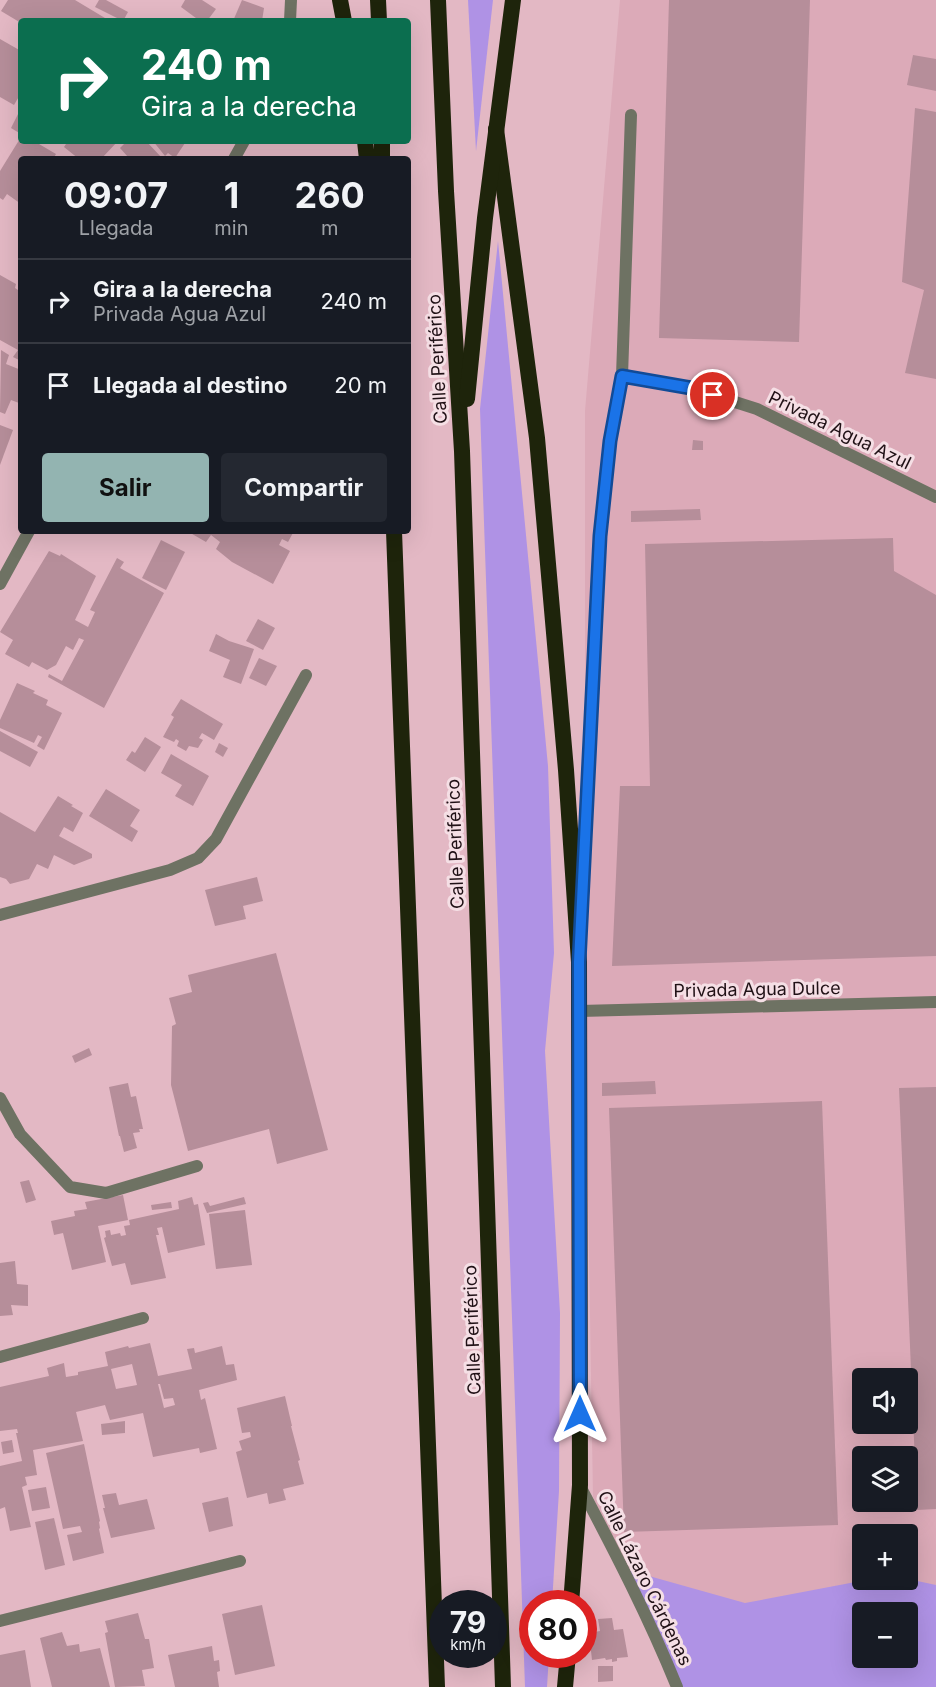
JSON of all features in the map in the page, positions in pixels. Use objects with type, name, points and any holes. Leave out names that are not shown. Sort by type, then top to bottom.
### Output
[{"type":"highway","points":[[340,0],[343,18]]},
{"type":"highway","points":[[378,0],[379,18]]},
{"type":"highway","name":"Calle Periférico","points":[[438,0],[446,191],[462,451],[503,1687]]},
{"type":"highway","points":[[462,451],[485,218],[513,0]]},
{"type":"highway","points":[[496,129],[537,438],[566,770],[579,962],[580,1485],[572,1590]]},
{"type":"highway","points":[[394,534],[437,1687]]},
{"type":"highway","points":[[565,1687],[567,1668]]},
{"type":"street","points":[[290,18],[291,0]]},
{"type":"street","points":[[579,962],[600,536],[610,441],[622,376],[631,115]]},
{"type":"street","name":"Privada Agua Azul","points":[[622,376],[691,388],[757,409],[936,497]]},
{"type":"street","points":[[0,584],[27,534]]},
{"type":"street","points":[[0,915],[170,870],[198,858],[216,839],[306,675]]},
{"type":"street","name":"Privada Agua Dulce","points":[[580,1011],[936,1002]]},
{"type":"street","points":[[0,1098],[20,1134],[70,1187],[106,1193],[197,1167]]},
{"type":"street","points":[[0,1358],[143,1318]]},
{"type":"street","name":"Calle Lázaro Cárdenas","points":[[580,1485],[624,1569],[677,1687]]},
{"type":"street","points":[[0,1621],[240,1561]]},
{"type":"shaded area","points":[[468,0],[493,0],[476,151]]},
{"type":"shaded area","points":[[620,0],[936,0],[936,1654],[918,1657],[918,1602],[852,1602],[852,1665],[677,1687],[593,1497],[585,1011],[585,411]]},
{"type":"shaded area","points":[[498,241],[548,766],[554,953],[545,1051],[560,1313],[559,1491],[553,1590],[522,1590],[480,409]]},
{"type":"shaded area","points":[[624,1569],[745,1603],[852,1583],[852,1590],[918,1590],[918,1581],[936,1585],[936,1687],[677,1687]]},
{"type":"shaded area","points":[[524,1668],[548,1668],[547,1687],[525,1687]]},
{"type":"building","points":[[8,0],[75,0],[105,18],[18,18],[18,21],[1,11]]},
{"type":"building","points":[[99,0],[106,0],[128,12],[125,18],[117,18],[95,7]]},
{"type":"building","points":[[185,0],[202,0],[216,9],[209,18],[196,18],[181,7]]},
{"type":"building","points":[[242,0],[264,8],[262,18],[234,18]]},
{"type":"building","points":[[669,0],[810,0],[799,342],[659,338]]},
{"type":"building","points":[[0,39],[18,49],[18,98],[14,105],[0,97]]},
{"type":"building","points":[[913,55],[936,59],[936,91],[907,85]]},
{"type":"building","points":[[915,108],[936,112],[936,379],[905,373],[924,290],[902,282]]},
{"type":"building","points":[[18,114],[18,132],[11,128]]},
{"type":"building","points":[[18,142],[18,144],[39,144],[56,154],[55,156],[18,156],[18,202],[7,194],[3,200],[0,198],[0,171]]},
{"type":"building","points":[[66,144],[115,144],[104,156],[75,156],[64,147]]},
{"type":"building","points":[[124,144],[149,144],[160,156],[127,156],[120,148]]},
{"type":"building","points":[[155,144],[184,144],[176,156],[168,153],[165,156]]},
{"type":"building","points":[[0,275],[16,284],[15,288],[18,290],[18,350],[0,340]]},
{"type":"building","points":[[1,350],[9,355],[6,364],[18,369],[18,403],[11,400],[5,414],[0,412]]},
{"type":"building","points":[[18,350],[18,360],[13,357]]},
{"type":"building","points":[[0,425],[13,430],[0,465]]},
{"type":"building","points":[[693,440],[703,441],[703,450],[692,450]]},
{"type":"building","points":[[700,509],[701,520],[631,522],[631,511]]},
{"type":"building","points":[[192,534],[292,534],[288,542],[282,539],[279,545],[290,551],[273,584],[232,562],[216,549],[220,542],[211,535],[206,542]]},
{"type":"building","points":[[893,538],[894,571],[936,595],[936,956],[612,966],[620,786],[650,786],[645,544]]},
{"type":"building","points":[[161,540],[185,552],[166,590],[142,578]]},
{"type":"building","points":[[49,551],[60,556],[61,554],[96,576],[75,620],[88,627],[95,612],[90,610],[117,558],[124,562],[120,568],[164,593],[104,708],[48,677],[49,674],[62,681],[84,640],[79,638],[73,650],[66,646],[56,665],[47,670],[32,662],[29,667],[5,654],[13,640],[0,632]]},
{"type":"building","points":[[258,619],[275,628],[263,650],[246,641]]},
{"type":"building","points":[[216,634],[254,649],[241,684],[223,677],[230,660],[209,651]]},
{"type":"building","points":[[259,658],[277,666],[266,686],[249,678]]},
{"type":"building","points":[[17,683],[35,691],[33,693],[48,700],[46,705],[62,713],[44,750],[37,746],[42,737],[38,735],[34,743],[0,728],[0,720]]},
{"type":"building","points":[[181,699],[223,724],[214,740],[202,733],[199,738],[203,740],[198,748],[189,746],[186,751],[177,746],[179,741],[176,739],[174,742],[163,737],[174,717],[171,715]]},
{"type":"building","points":[[0,731],[38,752],[30,767],[0,751]]},
{"type":"building","points":[[145,737],[161,747],[145,772],[126,760],[132,751],[135,753]]},
{"type":"building","points":[[219,743],[228,748],[223,757],[215,752]]},
{"type":"building","points":[[171,754],[209,776],[193,806],[175,796],[182,785],[161,773]]},
{"type":"building","points":[[106,789],[140,810],[130,826],[138,831],[132,842],[89,816]]},
{"type":"building","points":[[58,796],[83,813],[73,832],[64,827],[59,836],[92,854],[92,858],[74,865],[54,855],[48,869],[37,864],[29,879],[10,884],[6,879],[0,877],[0,812],[35,832]]},
{"type":"building","points":[[257,877],[263,901],[243,906],[246,919],[215,926],[205,890]]},
{"type":"building","points":[[276,953],[328,1150],[277,1164],[269,1129],[188,1151],[171,1085],[172,1026],[176,1024],[169,998],[192,992],[188,975]]},
{"type":"building","points":[[89,1048],[92,1055],[75,1063],[72,1056]]},
{"type":"building","points":[[655,1081],[656,1094],[602,1096],[602,1083]]},
{"type":"building","points":[[128,1083],[131,1097],[136,1096],[143,1129],[133,1133],[137,1148],[124,1152],[109,1087]]},
{"type":"building","points":[[936,1087],[936,1509],[918,1510],[918,1446],[914,1446],[914,1434],[918,1434],[918,1368],[911,1368],[899,1088]]},
{"type":"building","points":[[822,1101],[838,1525],[624,1532],[609,1108]]},
{"type":"building","points":[[29,1180],[36,1200],[26,1203],[20,1182]]},
{"type":"building","points":[[123,1195],[128,1220],[98,1226],[106,1262],[72,1270],[63,1233],[54,1235],[51,1221],[75,1216],[74,1211],[87,1209],[85,1202]]},
{"type":"building","points":[[192,1197],[194,1205],[198,1204],[205,1245],[168,1253],[162,1227],[157,1228],[159,1235],[156,1235],[166,1278],[131,1285],[125,1263],[112,1266],[104,1238],[106,1237],[105,1231],[110,1230],[111,1235],[120,1233],[121,1236],[126,1235],[124,1226],[130,1225],[129,1220],[179,1209],[178,1201]]},
{"type":"building","points":[[244,1197],[246,1204],[207,1213],[203,1203],[208,1202],[210,1206]]},
{"type":"building","points":[[171,1202],[172,1208],[152,1210],[151,1205]]},
{"type":"building","points":[[245,1210],[252,1265],[216,1269],[209,1214]]},
{"type":"building","points":[[15,1261],[17,1284],[28,1285],[28,1306],[11,1305],[13,1315],[0,1316],[0,1263]]},
{"type":"building","points":[[150,1343],[158,1376],[192,1369],[187,1349],[194,1348],[195,1353],[222,1346],[226,1365],[234,1364],[237,1380],[199,1390],[201,1400],[205,1398],[217,1449],[200,1453],[199,1448],[153,1457],[143,1413],[110,1420],[105,1405],[76,1412],[83,1441],[33,1450],[37,1475],[25,1477],[27,1485],[22,1487],[31,1527],[10,1531],[5,1507],[0,1509],[0,1466],[22,1461],[17,1429],[0,1431],[0,1387],[49,1376],[47,1368],[64,1363],[66,1377],[108,1366],[105,1352],[128,1346],[129,1348]],"holes":[[[132,1364],[137,1385],[116,1389],[111,1369]],[[158,1384],[160,1384],[164,1399],[173,1398],[175,1405],[164,1408]]]},
{"type":"building","points":[[285,1396],[304,1484],[283,1489],[286,1500],[269,1504],[267,1493],[247,1498],[236,1452],[242,1450],[239,1441],[251,1437],[250,1432],[242,1433],[237,1408]]},
{"type":"building","points":[[125,1421],[125,1433],[102,1435],[101,1424]]},
{"type":"building","points":[[12,1440],[14,1452],[3,1454],[1,1442]]},
{"type":"building","points":[[84,1444],[100,1521],[99,1529],[104,1553],[73,1561],[67,1535],[82,1532],[80,1526],[63,1529],[46,1453]]},
{"type":"building","points":[[46,1487],[50,1508],[32,1511],[28,1490]]},
{"type":"building","points":[[116,1493],[119,1505],[147,1499],[155,1529],[111,1538],[102,1495]]},
{"type":"building","points":[[228,1497],[233,1526],[209,1532],[202,1503]]},
{"type":"building","points":[[54,1518],[65,1565],[45,1570],[35,1522]]},
{"type":"building","points":[[262,1605],[275,1666],[235,1675],[222,1614]]},
{"type":"building","points":[[138,1613],[145,1639],[149,1639],[154,1668],[142,1670],[145,1686],[115,1687],[105,1621]]},
{"type":"building","points":[[612,1618],[614,1630],[623,1629],[628,1657],[617,1658],[617,1661],[612,1662],[612,1659],[597,1659],[597,1632],[600,1631],[598,1619]]},
{"type":"building","points":[[62,1632],[67,1646],[79,1644],[80,1652],[100,1648],[110,1687],[52,1687],[40,1638]]},
{"type":"building","points":[[212,1646],[214,1661],[219,1660],[220,1671],[217,1672],[219,1687],[175,1687],[168,1655]]},
{"type":"building","points":[[25,1650],[31,1687],[0,1687],[0,1655]]},
{"type":"building","points":[[598,1666],[613,1666],[613,1681],[598,1682]]},
{"type":"route","points":[[580,1414],[579,962],[600,536],[610,441],[622,376],[691,388],[713,395]]}]
